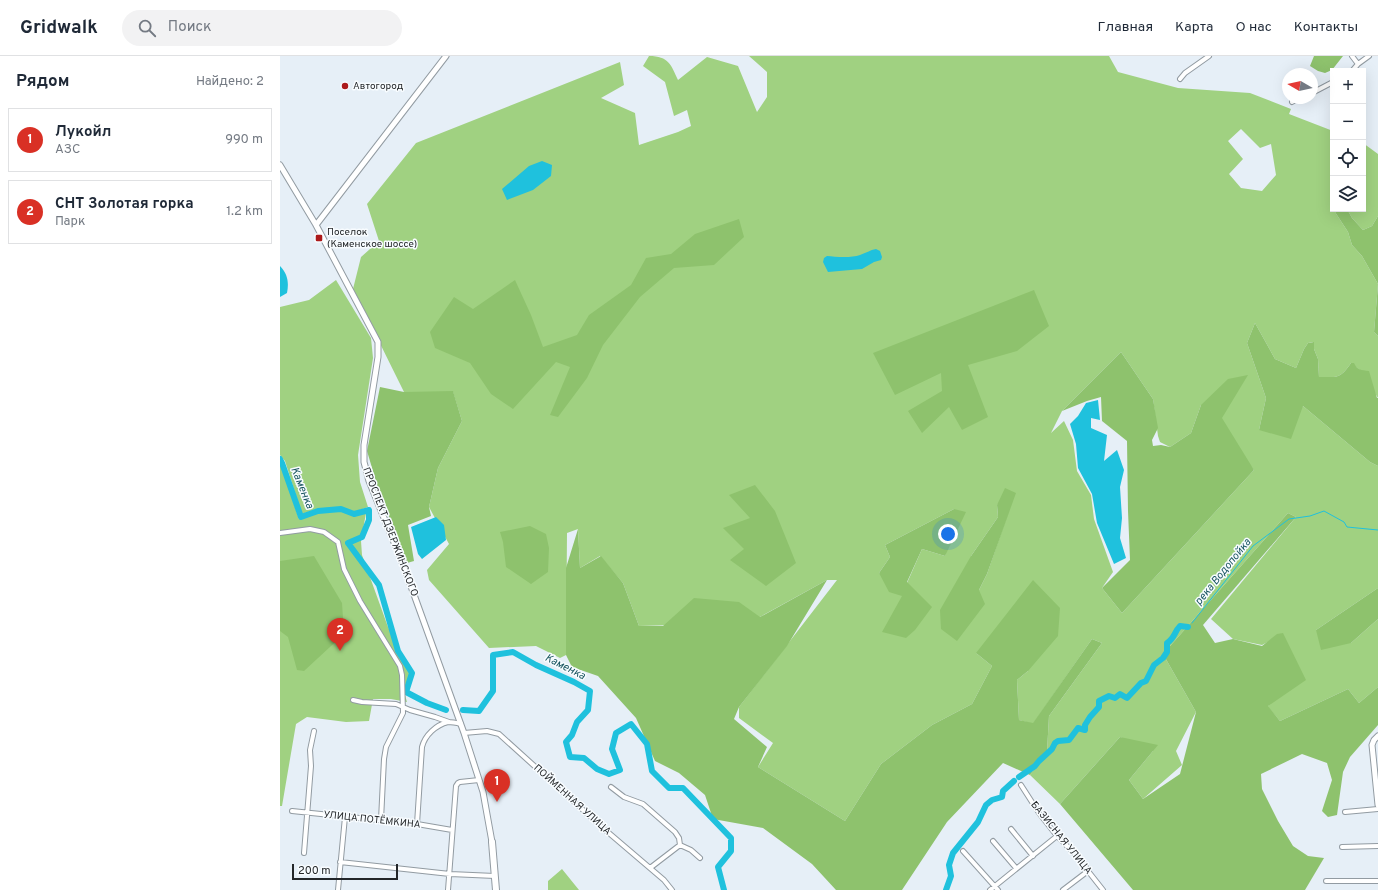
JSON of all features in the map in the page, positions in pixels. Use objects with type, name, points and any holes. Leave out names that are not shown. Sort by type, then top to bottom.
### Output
[{"type":"main road","name":"ПРОСПЕКТ ДЗЕРЖИНСКОГО","points":[[492,842],[496,890]]},
{"type":"street","points":[[316,225],[446,56]]},
{"type":"street","points":[[1180,79],[1185,73],[1209,56]]},
{"type":"street","points":[[1352,56],[1358,64]]},
{"type":"street","points":[[1355,68],[1369,56]]},
{"type":"street","points":[[1318,90],[1330,84]]},
{"type":"street","name":"ПРОСПЕКТ ДЗЕРЖИНСКОГО","points":[[280,165],[316,225],[378,342],[378,356],[364,445],[364,462],[369,481],[404,567],[480,780],[488,814],[492,842]]},
{"type":"street","points":[[280,533],[310,529],[324,532],[338,542],[344,569],[360,601],[400,666],[402,675],[403,713],[389,739],[385,753],[381,820]]},
{"type":"street","points":[[353,700],[396,704],[403,708],[449,722],[461,724]]},
{"type":"street","points":[[417,824],[422,747],[429,733],[449,722]]},
{"type":"street","points":[[304,853],[311,766],[310,750],[314,731]]},
{"type":"street","name":"ПОЙМЕННАЯ УЛИЦА","points":[[464,733],[487,731],[499,734],[603,828],[664,880],[672,890]]},
{"type":"street","points":[[1378,736],[1372,745],[1377,773],[1378,805]]},
{"type":"street","points":[[448,890],[456,786],[460,782],[480,780]]},
{"type":"street","name":"БАЗИСНАЯ УЛИЦА","points":[[1021,785],[1039,813],[1057,836],[1083,862],[1103,890]]},
{"type":"street","points":[[611,787],[624,797],[643,804],[675,832],[679,838],[680,845]]},
{"type":"street","points":[[1344,812],[1378,810]]},
{"type":"street","name":"УЛИЦА ПОТЁМКИНА","points":[[292,811],[417,824],[452,830]]},
{"type":"street","points":[[338,890],[345,817]]},
{"type":"street","points":[[1011,829],[1033,856]]},
{"type":"street","points":[[990,890],[996,888],[1016,868],[1057,836]]},
{"type":"street","points":[[993,841],[1016,868]]},
{"type":"street","points":[[650,868],[680,845]]},
{"type":"street","points":[[680,845],[691,850],[700,858]]},
{"type":"street","points":[[1342,847],[1378,846]]},
{"type":"street","points":[[963,851],[996,888]]},
{"type":"street","points":[[340,862],[450,874],[495,876]]},
{"type":"street","points":[[1063,890],[1088,871]]},
{"type":"street","points":[[1326,881],[1378,881]]},
{"type":"green space","points":[[649,56],[656,56],[668,62],[678,80],[707,57],[738,66],[757,112],[767,97],[767,72],[749,56],[1109,56],[1118,72],[1178,88],[1250,93],[1291,109],[1289,114],[1330,130],[1330,212],[1335,212],[1348,232],[1352,245],[1362,256],[1378,284],[1374,332],[1378,336],[1378,398],[1360,370],[1351,363],[1344,372],[1338,376],[1319,377],[1318,359],[1313,342],[1308,343],[1304,349],[1296,368],[1275,359],[1255,323],[1247,343],[1266,398],[1259,430],[1303,406],[1370,462],[1378,466],[1378,588],[1316,630],[1351,643],[1378,619],[1378,687],[1359,703],[1348,689],[1280,721],[1268,707],[1283,634],[1262,645],[1233,639],[1211,619],[1296,517],[1288,513],[1163,654],[1196,712],[1176,751],[1182,765],[1143,799],[1129,780],[1153,751],[1120,737],[1060,804],[1030,775],[1047,752],[1049,716],[1102,643],[1092,639],[1033,724],[1019,720],[1017,680],[1028,671],[976,653],[992,666],[972,704],[932,725],[881,764],[845,821],[758,767],[773,743],[739,718],[739,707],[837,580],[827,580],[749,623],[639,626],[623,583],[600,556],[580,568],[578,529],[567,533],[566,655],[560,658],[536,646],[489,648],[429,580],[427,570],[449,544],[429,507],[438,468],[462,421],[453,392],[404,392],[353,289],[361,257],[379,241],[367,204],[416,143],[620,62],[624,85],[601,98],[635,113],[639,145],[678,132],[691,126],[687,110],[674,116],[665,82],[643,66]],"holes":[[[1241,129],[1260,148],[1271,144],[1276,175],[1262,191],[1241,188],[1229,174],[1243,159],[1228,141]],[[1121,352],[1153,399],[1160,442],[1170,447],[1191,433],[1201,405],[1254,470],[1122,613],[1102,588],[1113,572],[1094,519],[1091,495],[1077,471],[1073,440],[1064,421],[1051,433],[1062,411]],[[1015,493],[987,574],[979,590],[971,556],[998,517],[997,505]],[[954,509],[945,556],[922,549],[907,583],[906,638],[903,595],[879,573],[890,557],[885,545]]]},
{"type":"green space","points":[[1314,56],[1343,56],[1334,68],[1330,68],[1330,71],[1325,73],[1318,71],[1318,68],[1310,66]]},
{"type":"green space","points":[[1366,145],[1378,154],[1378,216],[1372,226],[1363,230],[1349,212],[1366,212]]},
{"type":"green space","points":[[1335,212],[1349,212],[1363,230],[1372,226],[1378,216],[1378,284],[1362,256],[1352,245],[1348,232]]},
{"type":"green space","points":[[739,219],[744,237],[714,265],[674,268],[640,297],[603,345],[587,378],[558,417],[550,415],[570,367],[556,362],[513,409],[491,394],[470,363],[435,348],[430,332],[454,297],[473,309],[515,280],[531,315],[543,347],[577,335],[589,315],[631,285],[646,258],[671,254],[695,234]]},
{"type":"green space","points":[[336,280],[371,338],[373,358],[358,455],[360,482],[368,507],[354,512],[341,507],[317,509],[302,514],[285,461],[280,455],[280,307],[309,300]]},
{"type":"green space","points":[[1378,284],[1378,336],[1374,332]]},
{"type":"green space","points":[[1034,290],[1049,326],[1017,351],[968,365],[988,417],[962,430],[949,407],[922,433],[908,411],[942,391],[941,373],[895,395],[873,353]]},
{"type":"green space","points":[[1255,323],[1275,359],[1296,368],[1308,343],[1314,342],[1314,349],[1318,359],[1319,377],[1338,376],[1344,372],[1351,363],[1354,363],[1356,367],[1360,369],[1369,371],[1378,398],[1378,466],[1370,462],[1303,406],[1291,439],[1259,430],[1266,398],[1247,343]]},
{"type":"green space","points":[[1121,352],[1153,399],[1158,428],[1152,440],[1153,446],[1161,445],[1170,447],[1191,433],[1201,405],[1228,379],[1248,375],[1222,418],[1254,470],[1122,613],[1102,588],[1130,560],[1127,441],[1102,421],[1101,397],[1062,411]]},
{"type":"green space","points":[[380,387],[404,392],[453,391],[462,421],[438,468],[429,507],[431,516],[408,525],[414,561],[407,563],[378,488],[367,451]]},
{"type":"green space","points":[[280,463],[299,519],[318,512],[341,511],[354,516],[366,513],[361,541],[362,555],[388,627],[412,674],[405,695],[407,702],[391,699],[373,699],[369,721],[346,722],[307,717],[296,724],[282,806],[280,806]]},
{"type":"green space","points":[[755,485],[775,511],[796,563],[766,586],[730,560],[744,549],[723,528],[750,518],[729,495]]},
{"type":"green space","points":[[1005,488],[1016,493],[987,574],[979,590],[985,604],[957,641],[941,629],[940,610],[971,556],[998,517],[997,505]]},
{"type":"green space","points":[[954,509],[966,512],[945,556],[922,549],[907,582],[932,607],[915,630],[906,638],[882,632],[902,596],[889,592],[879,573],[890,557],[885,545]]},
{"type":"green space","points":[[1288,513],[1296,517],[1203,625],[1215,643],[1233,639],[1262,646],[1277,634],[1283,633],[1306,680],[1268,706],[1280,721],[1348,689],[1359,703],[1378,687],[1378,725],[1350,757],[1343,772],[1337,815],[1328,817],[1322,811],[1332,780],[1327,763],[1302,754],[1261,774],[1262,789],[1278,821],[1293,846],[1308,856],[1324,858],[1305,890],[1133,890],[1060,804],[1120,737],[1158,745],[1129,780],[1143,799],[1180,774],[1196,712],[1163,654]]},
{"type":"green space","points":[[530,526],[546,534],[549,548],[548,572],[531,584],[506,567],[503,542],[500,532]]},
{"type":"green space","points":[[578,529],[580,568],[601,556],[623,583],[639,626],[663,626],[694,598],[739,602],[760,617],[827,580],[787,646],[739,707],[734,719],[767,747],[758,767],[845,821],[881,764],[932,725],[972,704],[992,666],[976,653],[1033,580],[1060,608],[1058,636],[1028,671],[1017,680],[1019,720],[1033,723],[1092,639],[1102,643],[1049,716],[1047,752],[1030,775],[1003,763],[947,822],[902,890],[836,890],[812,864],[763,828],[713,819],[705,795],[679,773],[655,761],[636,718],[598,676],[572,667],[566,655],[566,568]]},
{"type":"green space","points":[[314,556],[342,603],[344,634],[304,671],[297,670],[288,637],[280,631],[280,561]]},
{"type":"green space","points":[[1378,588],[1378,619],[1351,643],[1321,650],[1316,630]]},
{"type":"green space","points":[[562,869],[579,890],[548,890],[548,881]]},
{"type":"water","points":[[542,161],[552,165],[551,176],[533,190],[507,200],[502,189],[529,166]]},
{"type":"water","points":[[876,249],[880,251],[882,257],[881,260],[862,269],[828,272],[823,262],[824,258],[827,256],[853,257]]},
{"type":"water","points":[[280,266],[286,275],[288,286],[287,293],[280,297]]},
{"type":"water","points":[[1098,400],[1100,420],[1091,418],[1091,428],[1107,435],[1104,461],[1117,450],[1124,470],[1120,487],[1122,518],[1120,538],[1126,558],[1114,564],[1097,523],[1092,494],[1078,468],[1076,444],[1070,424],[1078,416],[1086,403]]},
{"type":"water","points":[[436,517],[444,525],[446,540],[422,559],[418,554],[411,527]]},
{"type":"waterway","name":"Каменка","points":[[280,459],[301,517],[318,511],[341,509],[354,514],[369,510],[369,520],[362,537],[348,543],[379,585],[398,651],[412,673],[406,692],[427,703],[446,710]]},
{"type":"waterway","name":"река Водопойка","points":[[1192,623],[1253,546],[1289,519],[1310,516],[1324,511],[1344,522],[1347,527],[1378,530]]},
{"type":"waterway","points":[[1019,777],[1035,766],[1052,749],[1055,743],[1058,741],[1069,740],[1078,728],[1085,730],[1085,725],[1099,707],[1099,701],[1109,696],[1115,698],[1120,694],[1127,698],[1141,683],[1146,681],[1154,665],[1163,658],[1167,652],[1167,643],[1172,639],[1178,628],[1180,626],[1188,627]]},
{"type":"waterway","name":"Каменка","points":[[463,710],[479,711],[493,691],[493,655],[513,652],[536,665],[590,691],[588,710],[577,722],[572,735],[566,742],[570,757],[584,758],[597,769],[609,774],[620,770],[612,749],[616,733],[631,724],[647,744],[652,771],[669,788],[683,788],[731,838],[731,851],[718,867],[724,890]]},
{"type":"waterway","points":[[946,890],[951,876],[949,865],[953,853],[978,822],[986,805],[992,800],[1002,797],[1003,791],[1014,781]]},
{"type":"place","name":"Автогород","points":[[345,86]]},
{"type":"place","name":"Поселок (Каменское шоссе)","points":[[319,238]]},
{"type":"place","name":"СНТ Золотая горка","points":[[340,651]]},
{"type":"place","name":"Лукойл","points":[[497,802]]}]
